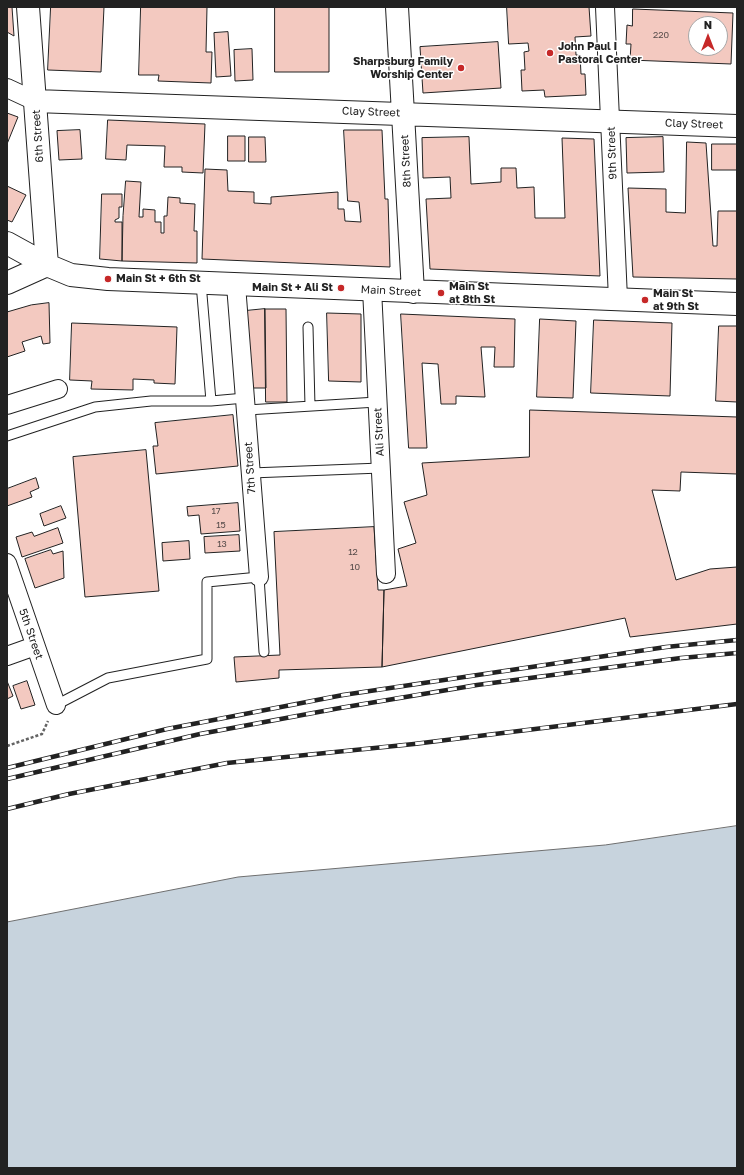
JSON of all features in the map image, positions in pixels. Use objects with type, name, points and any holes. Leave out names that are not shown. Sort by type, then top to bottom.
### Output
[{"type":"street","name":"6th Street","points":[[28,7],[47,265]]},
{"type":"street","name":"8th Street","points":[[397,7],[413,292]]},
{"type":"street","name":"9th Street","points":[[605,7],[618,299]]},
{"type":"street","name":"Clay Street","points":[[7,88],[35,101],[737,126]]},
{"type":"street","name":"Main Street","points":[[7,243],[47,265],[71,275],[96,278],[236,285],[737,304]]},
{"type":"street","points":[[7,283],[47,265]]},
{"type":"street","name":"7th Street","points":[[236,285],[259,577]]},
{"type":"street","name":"Ali Street","points":[[372,289],[386,574]]},
{"type":"street","points":[[7,405],[58,389]]},
{"type":"street","name":"5th Street","points":[[7,563],[56,705]]},
{"type":"street","points":[[7,656],[35,646]]},
{"type":"lane","points":[[201,283],[211,401]]},
{"type":"lane","points":[[308,327],[310,406]]},
{"type":"lane","points":[[7,436],[95,407],[152,401],[211,401],[246,404],[310,406],[377,402]]},
{"type":"lane","points":[[251,473],[381,468]]},
{"type":"lane","points":[[56,705],[108,678],[207,659],[207,582],[259,577]]},
{"type":"lane","name":"7th Street","points":[[259,577],[264,652]]},
{"type":"path","points":[[7,746],[42,734],[56,705]]},
{"type":"shaded area","points":[[737,826],[737,1168],[7,1168],[7,922],[238,877],[605,845]]},
{"type":"building","points":[[7,7],[12,7],[14,36],[7,32]]},
{"type":"building","points":[[51,7],[104,7],[101,72],[48,70]]},
{"type":"building","points":[[141,7],[207,7],[206,52],[212,52],[211,83],[158,81],[159,75],[139,75]]},
{"type":"building","points":[[275,7],[329,7],[329,72],[275,72]]},
{"type":"building","name":"John Paul I Pastoral Center","points":[[507,7],[589,7],[591,36],[575,37],[576,55],[580,55],[581,74],[585,74],[586,95],[545,97],[544,90],[522,91],[521,70],[525,70],[524,52],[529,51],[528,43],[509,44]]},
{"type":"building","points":[[633,9],[733,13],[731,64],[630,60],[631,44],[626,44],[627,25],[632,26]]},
{"type":"building","points":[[228,32],[231,76],[216,77],[214,33]]},
{"type":"building","name":"Sharpsburg Family Worship Center","points":[[498,42],[501,88],[423,93],[420,47]]},
{"type":"building","points":[[252,49],[253,80],[235,81],[234,50]]},
{"type":"building","points":[[7,113],[18,117],[7,144]]},
{"type":"building","points":[[108,120],[205,124],[203,173],[182,172],[182,167],[164,167],[165,146],[127,145],[126,160],[106,159]]},
{"type":"building","points":[[80,130],[82,159],[59,160],[57,131]]},
{"type":"building","points":[[344,130],[382,130],[385,199],[388,199],[390,267],[202,259],[205,169],[227,170],[228,191],[254,192],[254,203],[271,204],[271,197],[338,192],[338,209],[344,209],[345,221],[361,222],[359,202],[348,201]]},
{"type":"building","points":[[228,136],[245,136],[245,161],[228,161]]},
{"type":"building","points":[[249,137],[265,137],[266,162],[249,162]]},
{"type":"building","points":[[469,137],[471,184],[501,182],[501,168],[516,168],[517,188],[534,187],[535,218],[565,218],[562,138],[594,139],[600,276],[430,269],[426,199],[451,198],[450,177],[423,178],[422,138]]},
{"type":"building","points":[[663,137],[664,172],[627,173],[626,138]]},
{"type":"building","points":[[687,142],[706,143],[713,246],[717,246],[718,211],[737,211],[737,279],[633,277],[628,188],[666,189],[666,212],[685,213]]},
{"type":"building","points":[[712,144],[737,144],[737,170],[712,170]]},
{"type":"building","points":[[126,181],[141,182],[139,217],[143,217],[143,209],[155,210],[155,222],[161,222],[161,233],[164,233],[164,216],[167,216],[168,197],[180,198],[180,203],[195,204],[194,231],[197,231],[197,263],[122,261],[123,216]]},
{"type":"building","points":[[7,186],[26,195],[12,222],[7,220]]},
{"type":"building","points":[[102,194],[122,194],[122,207],[119,207],[119,218],[115,220],[115,222],[122,222],[122,261],[100,259]]},
{"type":"building","points":[[49,303],[50,343],[43,344],[41,336],[22,342],[25,351],[7,357],[7,312],[31,305]]},
{"type":"building","points":[[265,309],[286,309],[287,402],[266,402]]},
{"type":"building","points":[[265,309],[266,388],[250,388],[245,311]]},
{"type":"building","points":[[327,313],[361,314],[361,382],[329,381]]},
{"type":"building","points":[[401,314],[515,319],[514,367],[494,367],[495,347],[481,347],[485,397],[456,396],[456,404],[441,404],[438,364],[422,363],[427,448],[409,448]]},
{"type":"building","points":[[540,319],[576,321],[573,398],[537,397]]},
{"type":"building","points":[[594,320],[672,323],[670,396],[591,393]]},
{"type":"building","points":[[72,323],[177,327],[175,384],[154,383],[154,380],[133,379],[133,390],[91,389],[92,381],[70,380]]},
{"type":"building","points":[[719,326],[737,326],[737,402],[716,401]]},
{"type":"building","points":[[530,410],[737,417],[737,474],[681,472],[680,491],[652,490],[676,580],[710,569],[737,567],[737,624],[630,637],[625,618],[382,667],[384,590],[407,586],[398,549],[416,543],[404,502],[427,495],[422,463],[529,457]]},
{"type":"building","points":[[233,415],[238,466],[156,474],[153,446],[158,446],[155,423]]},
{"type":"building","points":[[146,450],[159,591],[85,597],[73,457]]},
{"type":"building","points":[[36,478],[39,488],[30,492],[32,497],[7,506],[7,489]]},
{"type":"building","points":[[238,503],[240,531],[201,534],[199,515],[188,516],[187,507]]},
{"type":"building","points":[[61,506],[66,518],[44,526],[40,514]]},
{"type":"building","points":[[374,527],[378,590],[384,590],[382,667],[279,670],[279,678],[236,682],[234,657],[280,655],[274,532]]},
{"type":"building","points":[[58,528],[63,543],[22,557],[16,537],[32,532],[34,536]]},
{"type":"building","points":[[239,535],[240,551],[205,553],[204,537]]},
{"type":"building","points":[[189,541],[190,559],[163,561],[162,543]]},
{"type":"building","points":[[51,550],[53,554],[63,551],[64,578],[35,588],[25,559]]},
{"type":"building","points":[[7,681],[13,696],[7,699]]},
{"type":"building","points":[[27,681],[35,705],[21,709],[13,686]]},
{"type":"railway","points":[[7,768],[167,729],[343,695],[666,647],[737,640]]},
{"type":"railway","points":[[7,779],[200,734],[340,708],[477,685],[681,658],[737,653]]},
{"type":"railway","points":[[7,809],[69,794],[227,763],[414,744],[737,704]]},
{"type":"place","name":"John Paul I Pastoral Center","points":[[550,53]]},
{"type":"place","name":"Sharpsburg Family Worship Center","points":[[461,68]]},
{"type":"place","name":"Main St + 6th St","points":[[108,279]]},
{"type":"place","name":"Main St + Ali St","points":[[341,288]]},
{"type":"place","name":"Main St at 8th St","points":[[441,293]]},
{"type":"place","name":"Main St at 9th St","points":[[645,300]]}]
